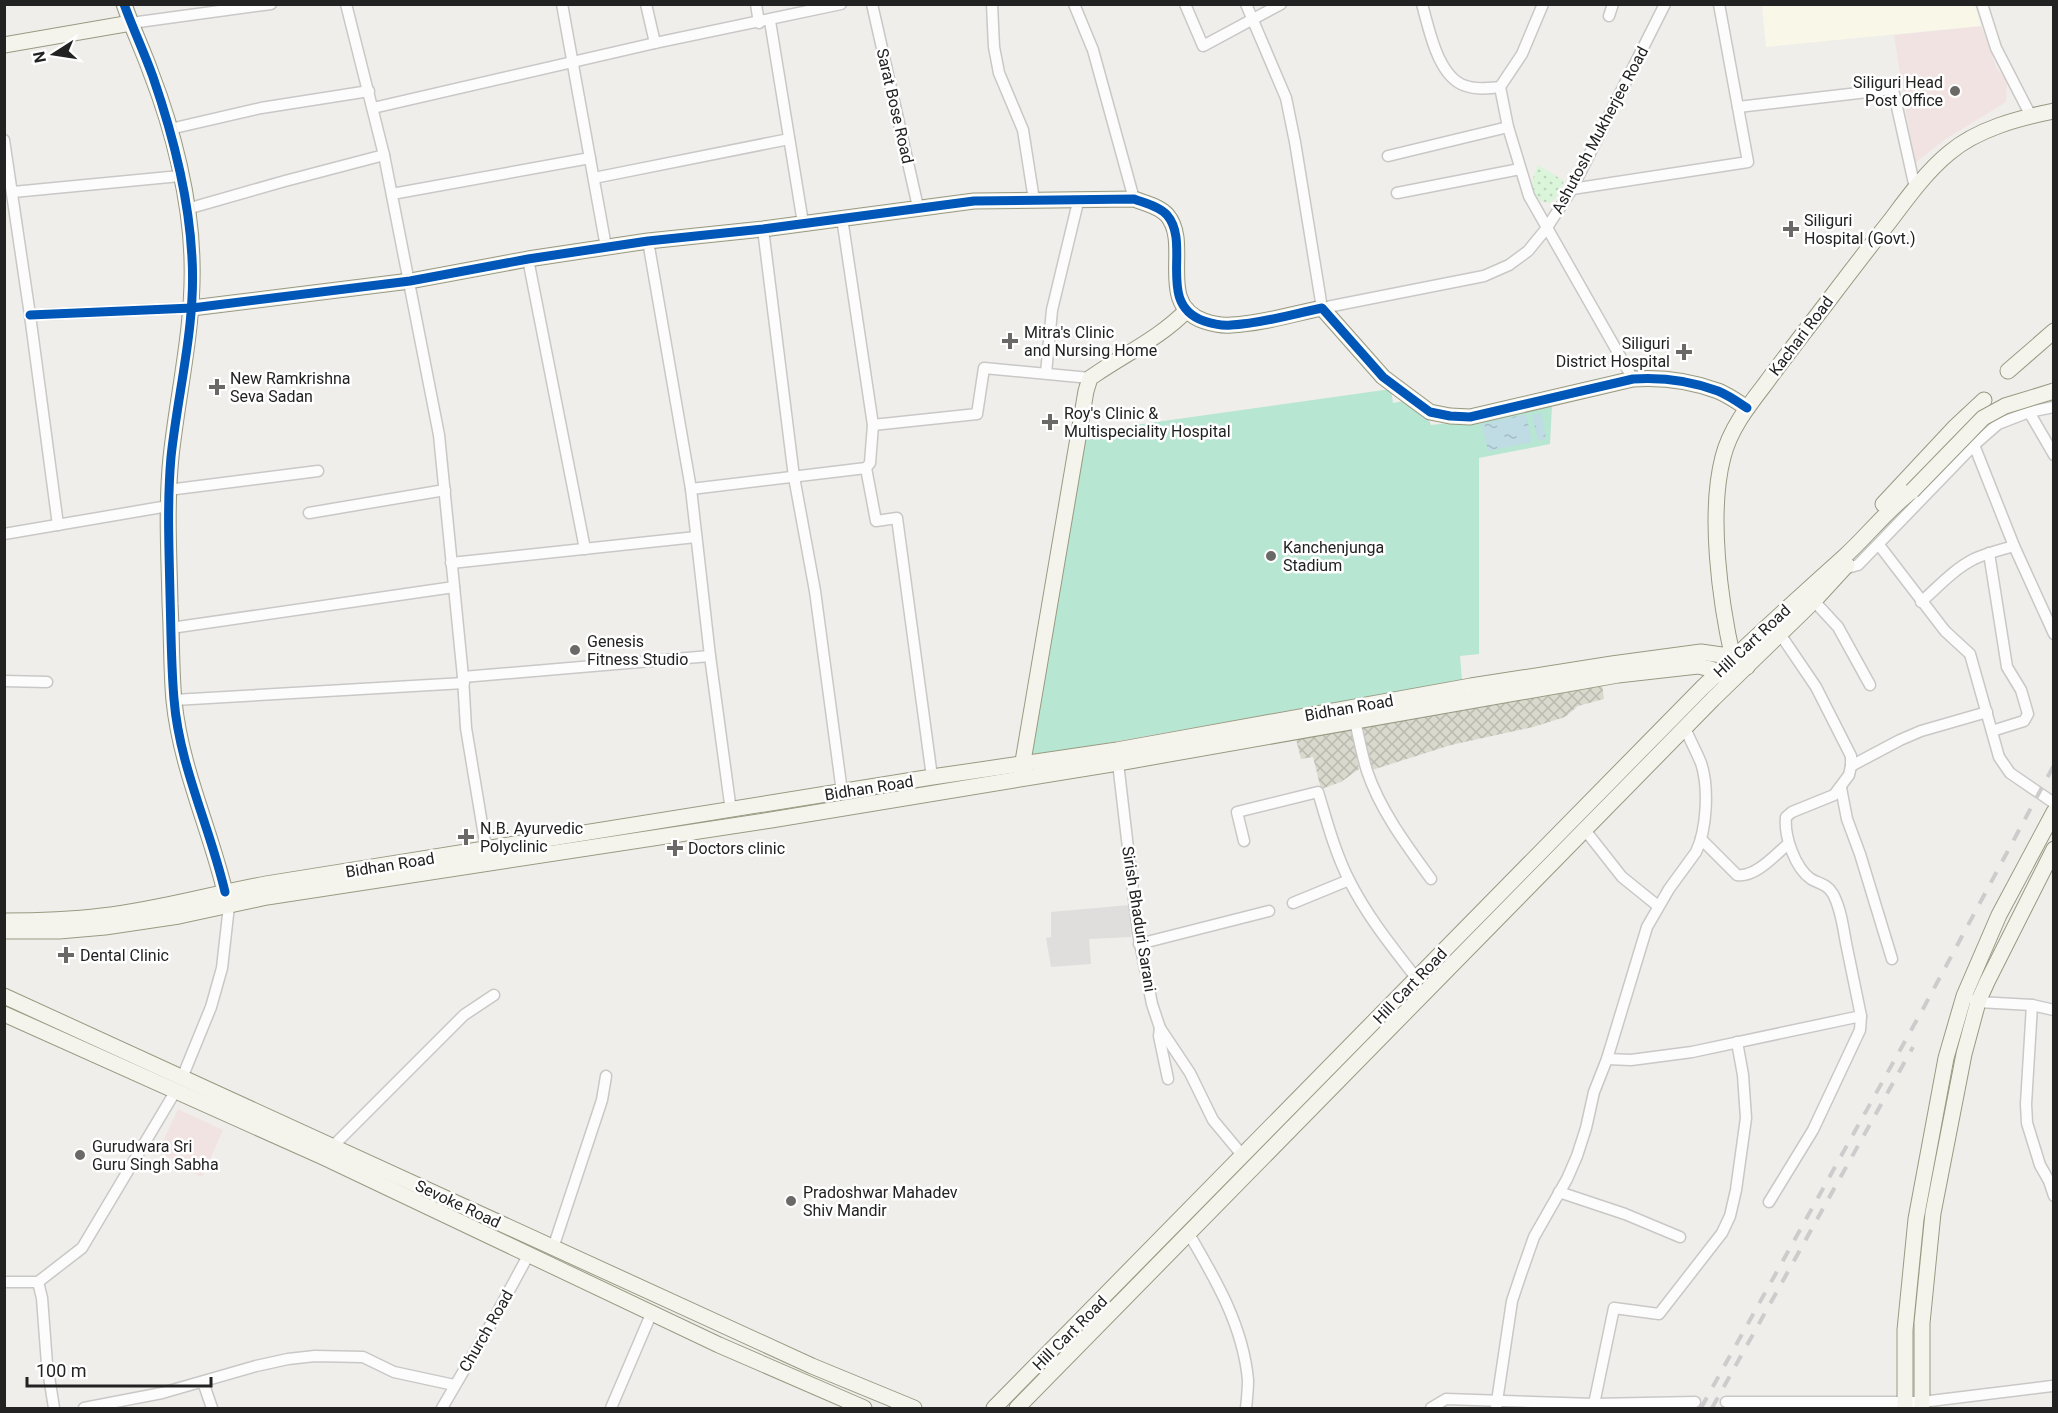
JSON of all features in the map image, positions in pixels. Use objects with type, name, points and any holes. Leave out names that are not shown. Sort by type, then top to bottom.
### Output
[{"type":"main road","points":[[124,4],[152,74],[170,129],[187,209],[192,259],[192,308],[177,406],[168,490],[174,700],[187,770],[204,818],[227,899]]},
{"type":"main road","points":[[4,45],[131,23]]},
{"type":"main road","name":"Kachari Road","points":[[1740,663],[1719,563],[1718,485],[1727,443],[1747,408],[1915,188],[1949,153],[1965,141],[2031,116],[2054,111]]},
{"type":"main road","points":[[192,308],[410,281],[648,241],[763,229],[918,207],[974,201],[1134,199],[1154,206],[1167,214],[1173,228],[1176,245],[1178,290],[1187,310],[1197,318],[1214,324],[1230,326],[1322,308],[1383,377],[1430,412],[1470,417],[1633,379],[1658,378],[1682,381],[1719,392],[1747,408]]},
{"type":"main road","points":[[1022,771],[1080,420],[1090,378],[1174,324],[1187,310]]},
{"type":"main road","points":[[2008,371],[2054,331]]},
{"type":"main road","points":[[1984,400],[1954,428],[1836,554],[1843,563],[1898,501],[1912,491],[1983,418],[2005,406],[2054,391]]},
{"type":"main road","name":"Hill Cart Road","points":[[994,1408],[1718,673],[1740,663],[1780,634],[1814,601],[1843,563]]},
{"type":"main road","name":"Hill Cart Road","points":[[1023,1407],[1189,1234],[1685,729],[1731,681],[1740,663],[1843,563]]},
{"type":"main road","name":"Bidhan Road","points":[[488,856],[546,855],[770,812],[1354,714],[1618,675],[1712,653],[1740,663]]},
{"type":"main road","name":"Bidhan Road","points":[[1681,660],[1718,673],[1731,681]]},
{"type":"main road","name":"Bidhan Road","points":[[4,921],[58,921],[176,904],[267,897],[488,856],[544,839],[731,811],[770,812],[842,792],[932,777],[1118,763],[1208,740]]},
{"type":"main road","points":[[1905,1406],[1905,1330],[1916,1219],[1946,1058],[1971,999],[2000,915],[2054,812]]},
{"type":"main road","points":[[544,839],[546,855]]},
{"type":"main road","points":[[1922,1406],[1922,1323],[1933,1213],[1964,1054],[1971,999],[1987,982],[2054,849]]},
{"type":"main road","name":"Bidhan Road","points":[[4,931],[59,931],[105,927],[227,899]]},
{"type":"main road","name":"Sevoke Road","points":[[4,996],[313,1152],[748,1357],[864,1408]]},
{"type":"main road","name":"Sevoke Road","points":[[4,1014],[332,1147],[754,1340],[914,1408]]},
{"type":"main road","points":[[546,1262],[553,1248]]},
{"type":"main road","points":[[748,1357],[754,1340]]},
{"type":"street","points":[[131,23],[271,4]]},
{"type":"street","points":[[346,4],[384,155],[440,435],[464,680],[466,728],[488,856]]},
{"type":"street","points":[[562,4],[606,247]]},
{"type":"street","points":[[646,4],[656,43]]},
{"type":"street","points":[[756,4],[765,22],[803,223]]},
{"type":"street","points":[[373,108],[656,43],[765,22],[841,4]]},
{"type":"street","name":"Sarat Bose Road","points":[[872,4],[918,207]]},
{"type":"street","points":[[992,4],[991,20],[998,64],[1023,130],[1034,200]]},
{"type":"street","points":[[1074,4],[1093,50],[1134,199]]},
{"type":"street","points":[[1185,4],[1203,46],[1281,4]]},
{"type":"street","points":[[1246,4],[1286,98],[1322,308]]},
{"type":"street","points":[[1422,4],[1439,58],[1453,78],[1467,87],[1500,87]]},
{"type":"street","points":[[1543,4],[1522,54],[1500,87],[1509,127],[1528,196],[1633,379]]},
{"type":"street","points":[[1609,16],[1613,4]]},
{"type":"street","name":"Ashutosh Mukherjee Road","points":[[1322,308],[1484,276],[1509,265],[1528,251],[1546,229],[1572,189],[1665,4]]},
{"type":"street","points":[[1572,189],[1748,162],[1719,4]]},
{"type":"street","points":[[1982,4],[1996,48],[2031,116]]},
{"type":"street","points":[[1738,107],[1893,89],[1915,188]]},
{"type":"street","points":[[170,129],[261,108],[369,91]]},
{"type":"street","points":[[1389,156],[1509,127]]},
{"type":"street","points":[[4,140],[58,525]]},
{"type":"street","points":[[594,178],[789,140]]},
{"type":"street","points":[[187,209],[384,155]]},
{"type":"street","points":[[392,194],[590,158]]},
{"type":"street","points":[[1397,193],[1520,169]]},
{"type":"street","points":[[13,192],[180,176]]},
{"type":"street","points":[[1046,373],[1052,310],[1079,198]]},
{"type":"street","points":[[842,218],[873,425],[871,459],[866,468],[876,521],[897,518],[932,777]]},
{"type":"street","points":[[763,229],[794,477],[815,591],[842,792]]},
{"type":"street","points":[[648,241],[692,489],[710,656],[731,811]]},
{"type":"street","points":[[528,260],[585,549]]},
{"type":"street","points":[[30,315],[192,308]]},
{"type":"street","points":[[873,425],[977,414],[984,368],[1090,378]]},
{"type":"street","points":[[1984,400],[1998,424]]},
{"type":"street","points":[[1843,563],[1857,565],[1974,445],[1998,424],[2029,412],[2054,407]]},
{"type":"street","points":[[2029,412],[2054,454]]},
{"type":"street","points":[[1974,445],[2014,546],[2054,634]]},
{"type":"street","points":[[692,489],[866,468]]},
{"type":"street","points":[[168,490],[318,471]]},
{"type":"street","points":[[309,513],[445,490]]},
{"type":"street","points":[[4,534],[168,506]]},
{"type":"street","points":[[451,563],[696,537]]},
{"type":"street","points":[[1879,545],[1945,631],[1971,654],[2000,757],[2010,772],[2054,803]]},
{"type":"street","points":[[1922,602],[1953,573],[1971,561],[2014,546]]},
{"type":"street","points":[[1989,553],[2007,667],[2020,690],[2028,714],[2024,721],[1992,731]]},
{"type":"street","points":[[171,628],[454,587]]},
{"type":"street","points":[[1814,601],[1839,627],[1870,685]]},
{"type":"street","points":[[1769,1202],[1814,1130],[1860,1030],[1861,1016],[1840,913],[1833,894],[1826,884],[1812,879],[1805,873],[1788,844],[1786,817],[1792,812],[1834,795],[1849,775],[1851,756],[1816,687],[1780,634]]},
{"type":"street","points":[[174,700],[464,680],[710,656]]},
{"type":"street","points":[[4,681],[47,682]]},
{"type":"street","points":[[1851,766],[1921,731],[1987,712]]},
{"type":"street","points":[[1354,714],[1367,772],[1406,845],[1431,879]]},
{"type":"street","points":[[1497,1404],[1512,1301],[1534,1237],[1577,1156],[1594,1092],[1607,1059],[1647,927],[1658,906],[1696,852],[1701,839],[1704,822],[1705,781],[1701,764],[1685,729]]},
{"type":"street","name":"Sirish Bhaduri Sarani","points":[[1118,763],[1139,944],[1160,1028],[1190,1073],[1213,1120],[1243,1156]]},
{"type":"street","points":[[1841,788],[1850,827],[1893,959]]},
{"type":"street","points":[[1244,841],[1237,812],[1318,792],[1332,840],[1349,880],[1382,935],[1417,979]]},
{"type":"street","points":[[1585,830],[1622,877],[1658,906]]},
{"type":"street","points":[[1701,839],[1737,875],[1744,876],[1755,871],[1788,844]]},
{"type":"street","points":[[1293,903],[1349,880]]},
{"type":"street","points":[[4,1282],[38,1282],[78,1252],[89,1239],[177,1084],[212,1007],[222,968],[227,899]]},
{"type":"street","points":[[1139,944],[1269,911]]},
{"type":"street","points":[[332,1147],[464,1015],[494,995]]},
{"type":"street","points":[[1971,999],[2032,1005],[2054,1010]]},
{"type":"street","points":[[2032,1005],[2027,1122],[2040,1165],[2049,1180],[2054,1196]]},
{"type":"street","points":[[1607,1059],[1631,1060],[1692,1052],[1861,1016]]},
{"type":"street","points":[[1160,1028],[1159,1036],[1167,1079],[1190,1073]]},
{"type":"street","points":[[1594,1404],[1614,1308],[1659,1314],[1722,1233],[1730,1216],[1746,1118],[1743,1075],[1737,1042]]},
{"type":"street","points":[[553,1248],[602,1100],[606,1076]]},
{"type":"street","points":[[1559,1192],[1625,1214],[1680,1237]]},
{"type":"street","points":[[1189,1234],[1216,1279],[1235,1322],[1248,1383],[1246,1408]]},
{"type":"street","name":"Church Road","points":[[442,1408],[529,1254]]},
{"type":"street","points":[[38,1282],[42,1298],[47,1364],[54,1408]]},
{"type":"street","points":[[611,1408],[652,1312]]},
{"type":"street","points":[[84,1408],[162,1393],[288,1359],[363,1357],[394,1372],[454,1385]]},
{"type":"street","points":[[203,1382],[212,1408]]},
{"type":"street","points":[[1726,1402],[1922,1406],[2052,1386]]},
{"type":"street","points":[[1431,1408],[1446,1399],[1497,1404],[1695,1402]]},
{"type":"shaded area","points":[[1762,5],[1975,5],[1981,26],[1766,47]]},
{"type":"shaded area","name":"Siliguri Head Post Office","points":[[1981,26],[1997,69],[2007,79],[2006,102],[1944,140],[1914,164],[1894,35]]},
{"type":"shaded area","points":[[1602,685],[1604,699],[1578,706],[1565,717],[1533,727],[1451,745],[1372,770],[1361,727]]},
{"type":"shaded area","points":[[1352,728],[1359,769],[1341,782],[1321,789],[1313,757],[1301,759],[1296,739]]},
{"type":"shaded area","points":[[1129,905],[1131,937],[1089,939],[1091,964],[1051,967],[1046,938],[1051,937],[1051,912]]},
{"type":"shaded area","points":[[178,1109],[223,1130],[202,1177],[182,1168],[184,1164],[158,1152]]},
{"type":"green space","points":[[1538,165],[1564,181],[1556,198],[1550,203],[1541,201],[1534,193],[1533,180]]},
{"type":"green space","name":"Kanchenjunga Stadium","points":[[1391,389],[1393,403],[1404,401],[1427,416],[1431,425],[1493,418],[1552,406],[1550,444],[1479,458],[1479,654],[1460,656],[1462,680],[1028,757],[1085,432]]},
{"type":"water","points":[[1541,413],[1546,439],[1538,441],[1532,415]]},
{"type":"water","points":[[1526,414],[1532,442],[1488,451],[1482,424]]},
{"type":"railway","points":[[1701,1408],[1924,1007],[2054,765]]},
{"type":"railway","points":[[1712,1408],[1913,1047]]},
{"type":"cycle path","points":[[124,4],[153,77],[167,121],[184,189],[190,235],[193,283],[189,333],[174,432],[169,491],[172,673],[182,748],[225,892]]},
{"type":"cycle path","points":[[30,315],[192,308],[410,281],[528,259],[648,241],[763,229],[974,201],[1134,199],[1164,212],[1174,227],[1177,288],[1181,301],[1189,313],[1204,321],[1228,325],[1265,321],[1322,308],[1383,377],[1430,412],[1470,417],[1633,379],[1666,379],[1697,385],[1725,394],[1747,408]]},
{"type":"place","name":"Siliguri Head Post Office","points":[[1955,91]]},
{"type":"place","name":"Siliguri Hospital (Govt.)","points":[[1791,229]]},
{"type":"place","name":"Mitra's Clinic and Nursing Home","points":[[1010,341]]},
{"type":"place","name":"Siliguri District Hospital","points":[[1684,352]]},
{"type":"place","name":"New Ramkrishna Seva Sadan","points":[[217,387]]},
{"type":"place","name":"Roy's Clinic & Multispeciality Hospital","points":[[1050,422]]},
{"type":"place","name":"Kanchenjunga Stadium","points":[[1271,556]]},
{"type":"place","name":"Genesis Fitness Studio","points":[[575,650]]},
{"type":"place","name":"N.B. Ayurvedic Polyclinic","points":[[466,837]]},
{"type":"place","name":"Doctors clinic","points":[[675,848]]},
{"type":"place","name":"Dental Clinic","points":[[66,955]]},
{"type":"place","name":"Gurudwara Sri Guru Singh Sabha","points":[[80,1155]]},
{"type":"place","name":"Pradoshwar Mahadev Shiv Mandir","points":[[791,1201]]}]
